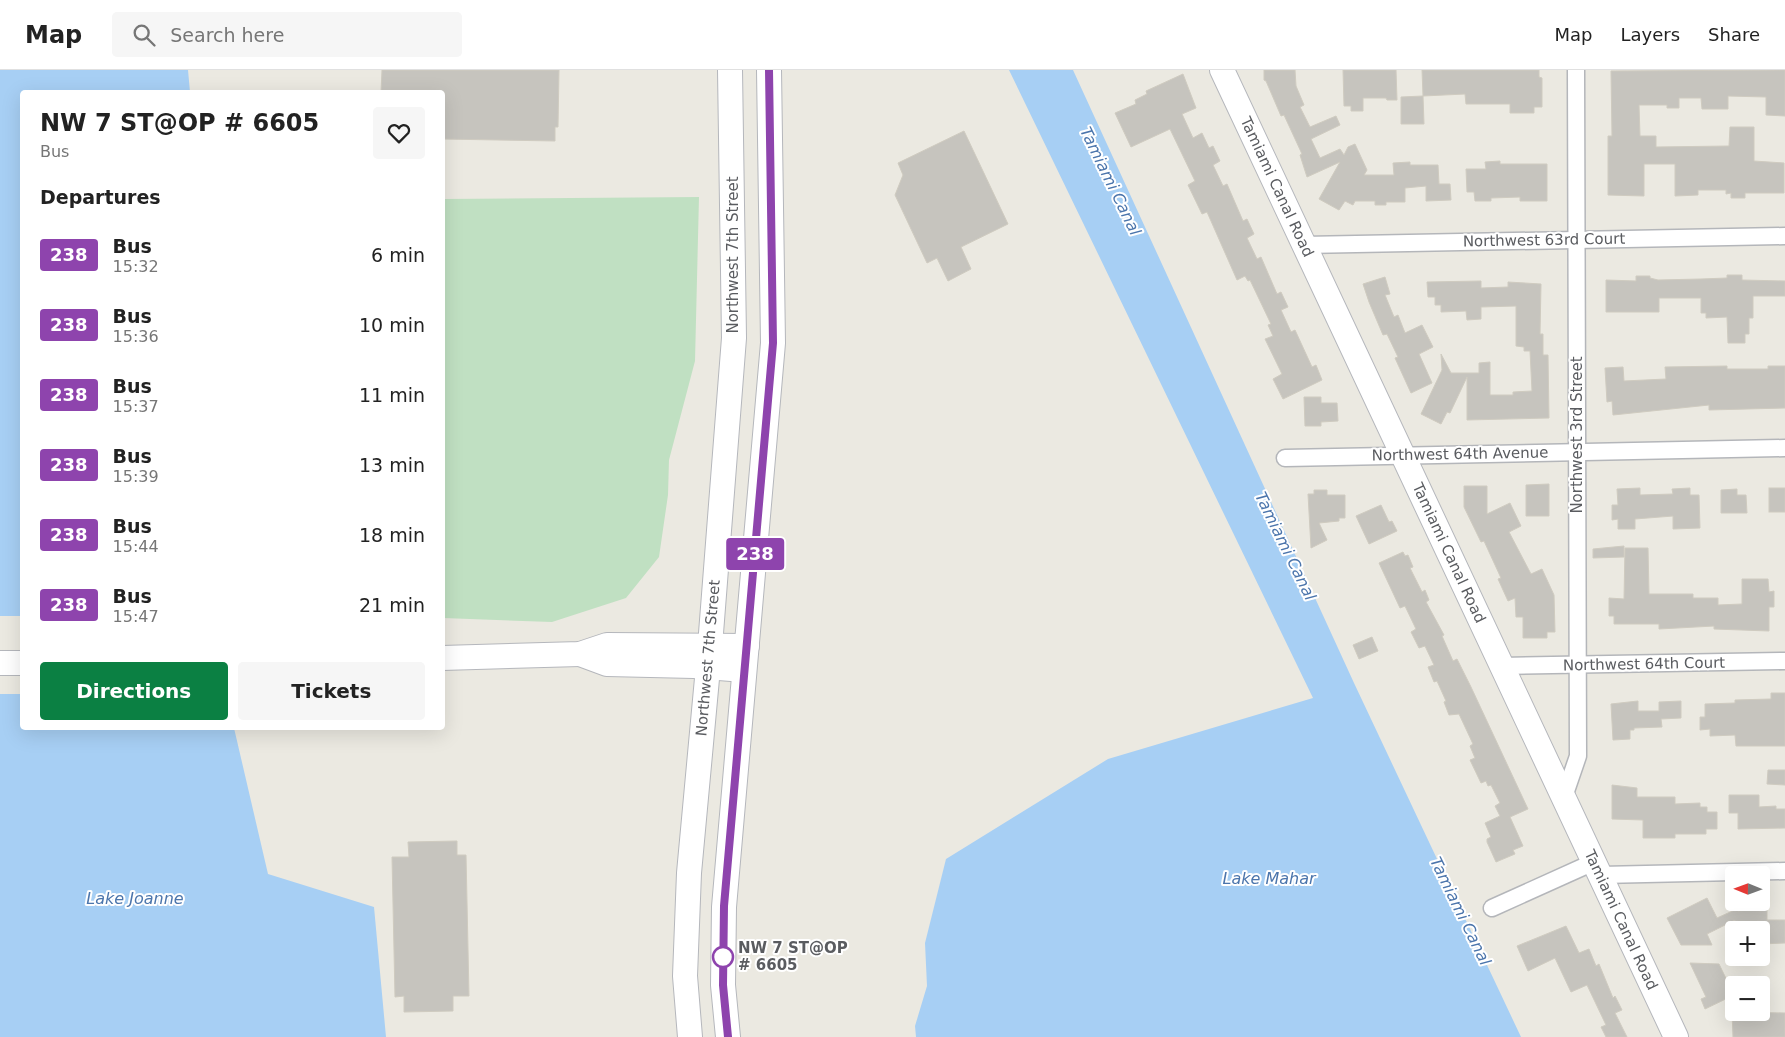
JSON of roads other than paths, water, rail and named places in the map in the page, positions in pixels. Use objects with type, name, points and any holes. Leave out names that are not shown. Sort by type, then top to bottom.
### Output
[{"type":"main road","name":"Northwest 7th Street","points":[[690,1037],[686,976],[687,907],[734,338],[730,70]]},
{"type":"main road","points":[[728,1037],[723,985],[724,906],[774,318],[769,70]]},
{"type":"main road","name":"Tamiami Canal Road","points":[[1222,70],[1676,1037]]},
{"type":"main road","points":[[445,658],[580,654],[607,664],[709,657],[747,646]]},
{"type":"main road","points":[[709,657],[744,670]]},
{"type":"main road","points":[[0,663],[20,663]]},
{"type":"street","name":"Northwest 3rd Street","points":[[1564,797],[1578,756],[1578,239],[1576,70]]},
{"type":"street","name":"Northwest 63rd Court","points":[[1304,245],[1785,236]]},
{"type":"street","name":"Northwest 64th Avenue","points":[[1285,458],[1785,448]]},
{"type":"street","name":"Northwest 64th Court","points":[[1502,666],[1785,661]]},
{"type":"street","points":[[1492,908],[1598,869],[1785,871]]},
{"type":"water","points":[[0,70],[188,70],[190,90],[20,90],[20,616],[0,616]]},
{"type":"water","name":"Lake Mahar","points":[[1009,70],[1073,70],[1354,683],[1521,1037],[916,1037],[915,1026],[927,986],[925,943],[946,859],[1108,759],[1313,698]]},
{"type":"water","name":"Lake Joanne","points":[[0,694],[20,694],[20,730],[234,730],[268,874],[374,907],[386,1037],[0,1037]]},
{"type":"place","name":"NW 7 ST@OP # 6605","points":[[723,957]]},
{"type":"water label","name":"Tamiami Canal","points":[[1111,181]]},
{"type":"water label","name":"Tamiami Canal","points":[[1286,546]]},
{"type":"water label","name":"Tamiami Canal","points":[[1461,911]]}]
